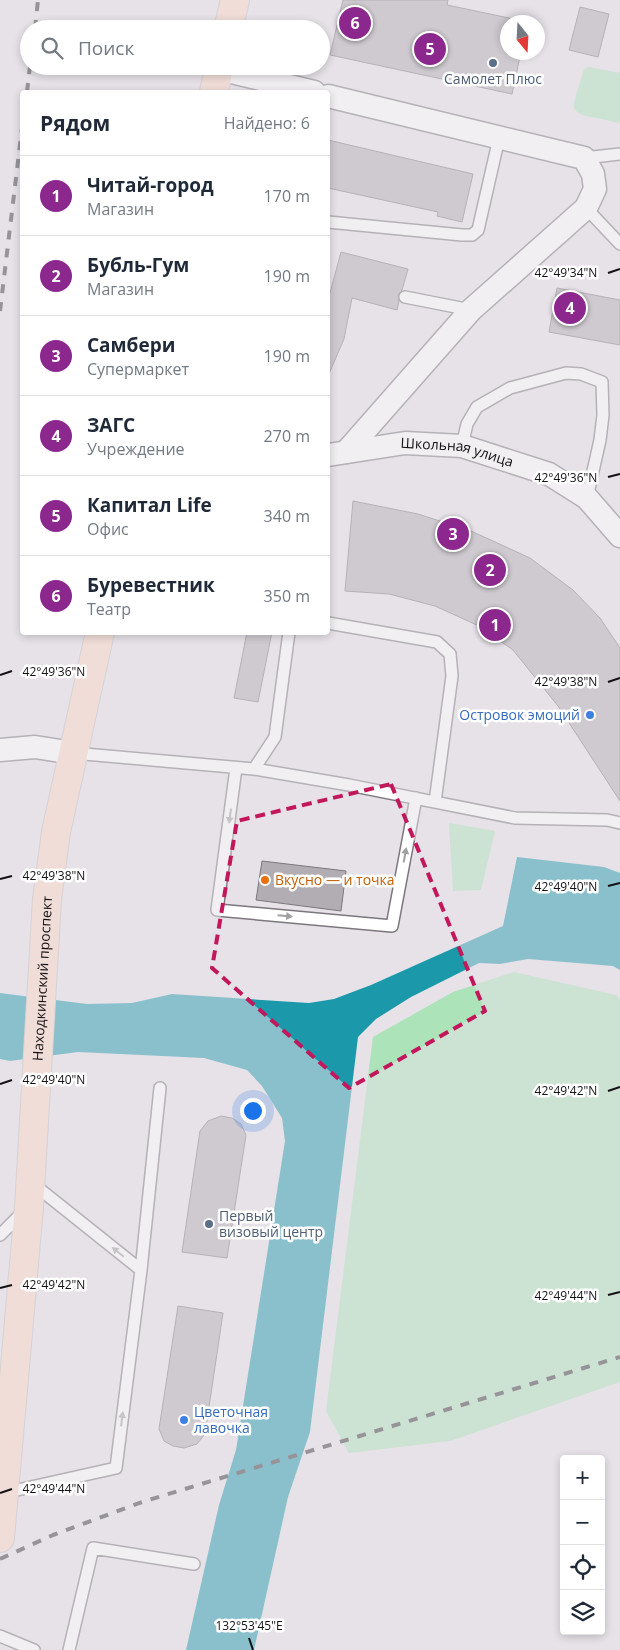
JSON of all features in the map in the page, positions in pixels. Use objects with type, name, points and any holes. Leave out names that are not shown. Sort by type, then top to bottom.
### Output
[{"type":"main road","points":[[230,20],[235,0]]},
{"type":"main road","name":"Находкинский проспект","points":[[0,1538],[2,1492],[30,1194],[47,899],[56,832],[99,635]]},
{"type":"street","points":[[217,76],[302,90]]},
{"type":"street","points":[[330,96],[584,158],[593,174],[595,190],[586,208],[471,310],[337,453]]},
{"type":"street","name":"Школьная улица","points":[[337,453],[406,443],[462,446],[549,474],[587,498],[620,536]]},
{"type":"street","points":[[0,750],[35,746],[73,753]]},
{"type":"lane","points":[[330,222],[472,235],[478,230],[500,138]]},
{"type":"lane","points":[[584,158],[620,154]]},
{"type":"lane","points":[[586,208],[620,244]]},
{"type":"lane","points":[[405,296],[471,310]]},
{"type":"lane","points":[[462,446],[467,424],[477,407],[510,388],[566,373],[580,374],[602,382],[603,414],[600,440],[587,498]]},
{"type":"lane","points":[[330,623],[436,642],[450,654],[452,676],[435,802]]},
{"type":"lane","points":[[254,769],[275,737],[289,635]]},
{"type":"lane","points":[[73,753],[254,769],[349,785],[515,818],[607,820],[620,823]]},
{"type":"lane","points":[[236,768],[217,910],[392,926],[416,798]]},
{"type":"lane","points":[[2,1492],[116,1468],[141,1270],[160,1088]]},
{"type":"lane","points":[[0,1234],[30,1194],[141,1270]]},
{"type":"lane","points":[[70,1650],[93,1548],[194,1564]]},
{"type":"lane","points":[[0,1636],[34,1650]]},
{"type":"highlighted area","points":[[391,784],[485,1011],[349,1088],[212,968],[237,821]]},
{"type":"green space","points":[[589,67],[620,73],[620,123],[582,115],[575,109],[575,98],[584,69]]},
{"type":"green space","points":[[449,823],[495,831],[481,890],[453,891]]},
{"type":"green space","points":[[514,972],[616,995],[620,999],[620,1382],[450,1441],[349,1453],[326,1411],[373,1037],[453,992]]},
{"type":"water","points":[[517,857],[604,867],[620,873],[620,970],[613,966],[528,959],[500,964],[479,963],[411,997],[376,1019],[358,1037],[310,1432],[288,1497],[254,1650],[186,1650],[219,1505],[236,1450],[285,1141],[282,1118],[262,1086],[247,1070],[204,1058],[78,1052],[10,1061],[0,1059],[0,993],[87,1004],[132,1003],[172,994],[309,1003],[334,999],[371,985],[503,926]]},
{"type":"building","points":[[343,0],[448,0],[447,5],[500,16],[500,60],[519,60],[512,94],[330,55]]},
{"type":"building","points":[[580,7],[609,14],[598,57],[569,50]]},
{"type":"building","points":[[330,140],[473,174],[462,222],[437,216],[438,212],[330,188]]},
{"type":"building","points":[[341,252],[408,269],[402,290],[398,295],[397,310],[352,298],[344,339],[330,371],[330,293]]},
{"type":"building","points":[[557,288],[620,300],[620,345],[549,332]]},
{"type":"building","points":[[353,501],[418,514],[471,531],[530,558],[573,590],[600,618],[620,648],[620,801],[558,706],[513,650],[479,626],[435,606],[389,594],[345,591]]},
{"type":"building","points":[[246,635],[271,635],[258,702],[234,698]]},
{"type":"building","points":[[262,861],[346,871],[341,911],[256,900]]},
{"type":"building","points":[[221,1116],[232,1118],[241,1124],[246,1135],[227,1258],[182,1252],[200,1131],[208,1121]]},
{"type":"building","points":[[178,1306],[223,1313],[205,1434],[197,1444],[184,1448],[173,1446],[164,1441],[159,1429]]},
{"type":"railway","points":[[36,20],[38,0]]},
{"type":"railway","points":[[27,90],[29,75]]},
{"type":"railway","points":[[0,311],[20,145]]},
{"type":"railway","points":[[0,1559],[53,1535],[142,1502],[620,1357]]},
{"type":"place","name":"Буревестник","points":[[355,23]]},
{"type":"place","name":"Капитал Life","points":[[430,49]]},
{"type":"place","name":"Самолет Плюс","points":[[493,63]]},
{"type":"place","name":"ЗАГС","points":[[570,308]]},
{"type":"place","name":"Самбери","points":[[453,534]]},
{"type":"place","name":"Бубль-Гум","points":[[490,570]]},
{"type":"place","name":"Читай-город","points":[[495,625]]},
{"type":"place","name":"Островок эмоций","points":[[590,715]]},
{"type":"place","name":"Вкусно — и точка","points":[[265,880]]},
{"type":"place","name":"Первый визовый центр","points":[[209,1224]]},
{"type":"place","name":"Цветочная лавочка","points":[[184,1420]]}]
